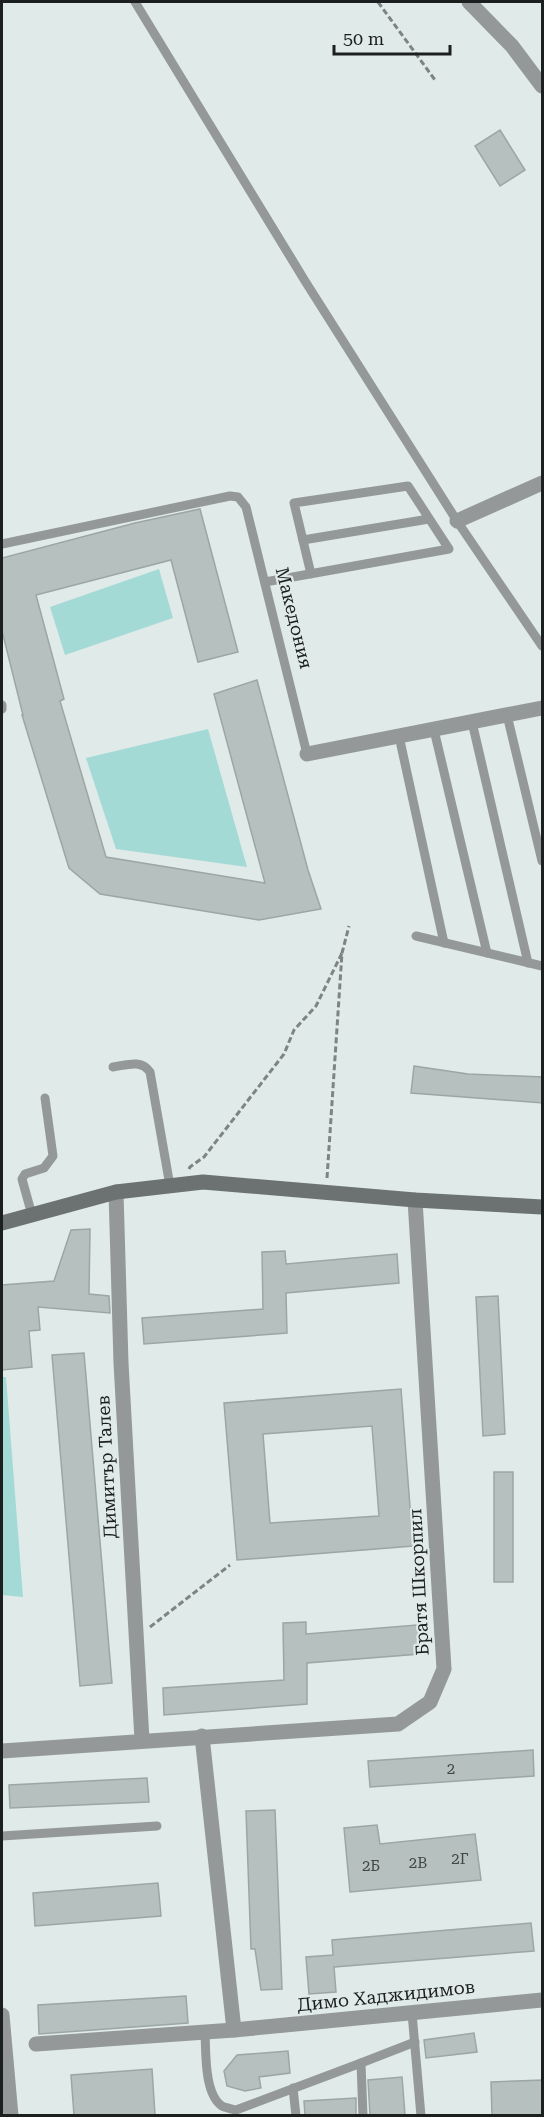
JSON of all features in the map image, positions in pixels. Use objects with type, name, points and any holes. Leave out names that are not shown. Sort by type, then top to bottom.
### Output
[{"type":"street","points":[[469,2],[512,46],[543,86]]},
{"type":"street","points":[[457,521],[543,483]]},
{"type":"street","name":"Македония","points":[[307,754],[543,708]]},
{"type":"street","points":[[2,1223],[116,1192],[203,1182],[415,1200],[543,1207]]},
{"type":"street","name":"Димитър Талев","points":[[116,1192],[121,1363],[142,1740]]},
{"type":"street","name":"Братя Шкорпил","points":[[2,1751],[398,1724],[430,1702],[444,1669],[415,1200]]},
{"type":"street","points":[[202,1736],[234,2030]]},
{"type":"street","name":"Димо Хаджидимов","points":[[36,2044],[234,2030],[543,2000]]},
{"type":"street","points":[[2,2015],[11,2115]]},
{"type":"lane","points":[[135,2],[305,280],[457,521],[543,646]]},
{"type":"lane","points":[[265,582],[311,574],[449,549],[408,486],[294,503],[311,574]]},
{"type":"lane","name":"Македония","points":[[2,544],[230,496],[238,497],[246,507],[307,754]]},
{"type":"lane","points":[[303,540],[429,519]]},
{"type":"lane","points":[[507,715],[543,861]]},
{"type":"lane","points":[[472,722],[528,963]]},
{"type":"lane","points":[[434,730],[487,953]]},
{"type":"lane","points":[[399,736],[444,942]]},
{"type":"lane","points":[[416,936],[543,966]]},
{"type":"lane","points":[[113,1067],[140,1063],[150,1072],[170,1186]]},
{"type":"lane","points":[[32,1215],[22,1179],[25,1174],[44,1168],[53,1156],[45,1098]]},
{"type":"lane","points":[[2,1836],[157,1826]]},
{"type":"lane","points":[[412,2013],[421,2115]]},
{"type":"lane","points":[[205,2032],[208,2075],[213,2096],[223,2107],[236,2110],[415,2042]]},
{"type":"lane","points":[[361,2063],[363,2115]]},
{"type":"lane","points":[[293,2088],[296,2115]]},
{"type":"path","points":[[378,2],[435,80]]},
{"type":"path","points":[[326,1192],[342,953],[349,926]]},
{"type":"path","points":[[188,1177],[190,1167],[204,1156],[284,1054],[294,1029],[316,1006],[342,953]]},
{"type":"path","points":[[136,1637],[230,1565]]},
{"type":"shaded area","points":[[159,569],[173,618],[65,655],[50,607]]},
{"type":"shaded area","points":[[208,729],[247,867],[116,849],[86,758]]},
{"type":"shaded area","points":[[2,1377],[6,1377],[23,1597],[2,1595]]},
{"type":"building","points":[[500,130],[525,170],[500,186],[475,146]]},
{"type":"building","points":[[200,509],[238,652],[198,662],[171,560],[36,595],[64,699],[60,701],[106,857],[265,883],[214,694],[257,680],[308,870],[321,909],[259,920],[100,894],[69,868],[22,715],[2,631],[2,558],[135,523]]},
{"type":"building","points":[[414,1066],[468,1074],[543,1077],[543,1103],[411,1093]]},
{"type":"building","points":[[90,1229],[89,1294],[109,1296],[110,1313],[38,1307],[40,1330],[29,1331],[32,1367],[2,1370],[2,1285],[54,1281],[71,1230]]},
{"type":"building","points":[[285,1251],[286,1264],[397,1254],[399,1283],[286,1293],[287,1333],[144,1344],[142,1318],[263,1309],[262,1252]]},
{"type":"building","points":[[498,1296],[505,1434],[483,1436],[476,1297]]},
{"type":"building","points":[[84,1353],[112,1683],[80,1686],[52,1355]]},
{"type":"building","points":[[401,1389],[413,1546],[237,1560],[224,1403]],"holes":[[[372,1426],[379,1516],[270,1523],[263,1434]]]},
{"type":"building","points":[[494,1472],[513,1472],[513,1582],[494,1582]]},
{"type":"building","points":[[306,1622],[306,1634],[417,1625],[420,1654],[307,1663],[307,1704],[164,1715],[163,1688],[284,1680],[283,1623]]},
{"type":"building","points":[[533,1750],[534,1776],[370,1787],[368,1761]]},
{"type":"building","points":[[147,1778],[149,1802],[10,1808],[9,1785]]},
{"type":"building","points":[[275,1810],[282,1989],[261,1990],[255,1949],[251,1949],[246,1811]]},
{"type":"building","points":[[377,1825],[380,1844],[475,1834],[481,1880],[350,1892],[344,1828]]},
{"type":"building","points":[[158,1883],[161,1916],[35,1926],[33,1893]]},
{"type":"building","points":[[531,1923],[534,1951],[334,1967],[336,1992],[309,1994],[306,1957],[333,1955],[332,1940]]},
{"type":"building","points":[[186,1996],[188,2023],[39,2034],[38,2005]]},
{"type":"building","points":[[474,2033],[477,2052],[426,2058],[424,2040]]},
{"type":"building","points":[[288,2051],[290,2073],[259,2077],[261,2088],[245,2091],[227,2086],[224,2071],[237,2055]]},
{"type":"building","points":[[152,2069],[155,2115],[74,2115],[71,2075]]},
{"type":"building","points":[[402,2077],[405,2115],[370,2115],[368,2080]]},
{"type":"building","points":[[543,2080],[543,2115],[492,2115],[491,2082]]},
{"type":"building","points":[[356,2098],[356,2115],[305,2115],[304,2101]]}]
